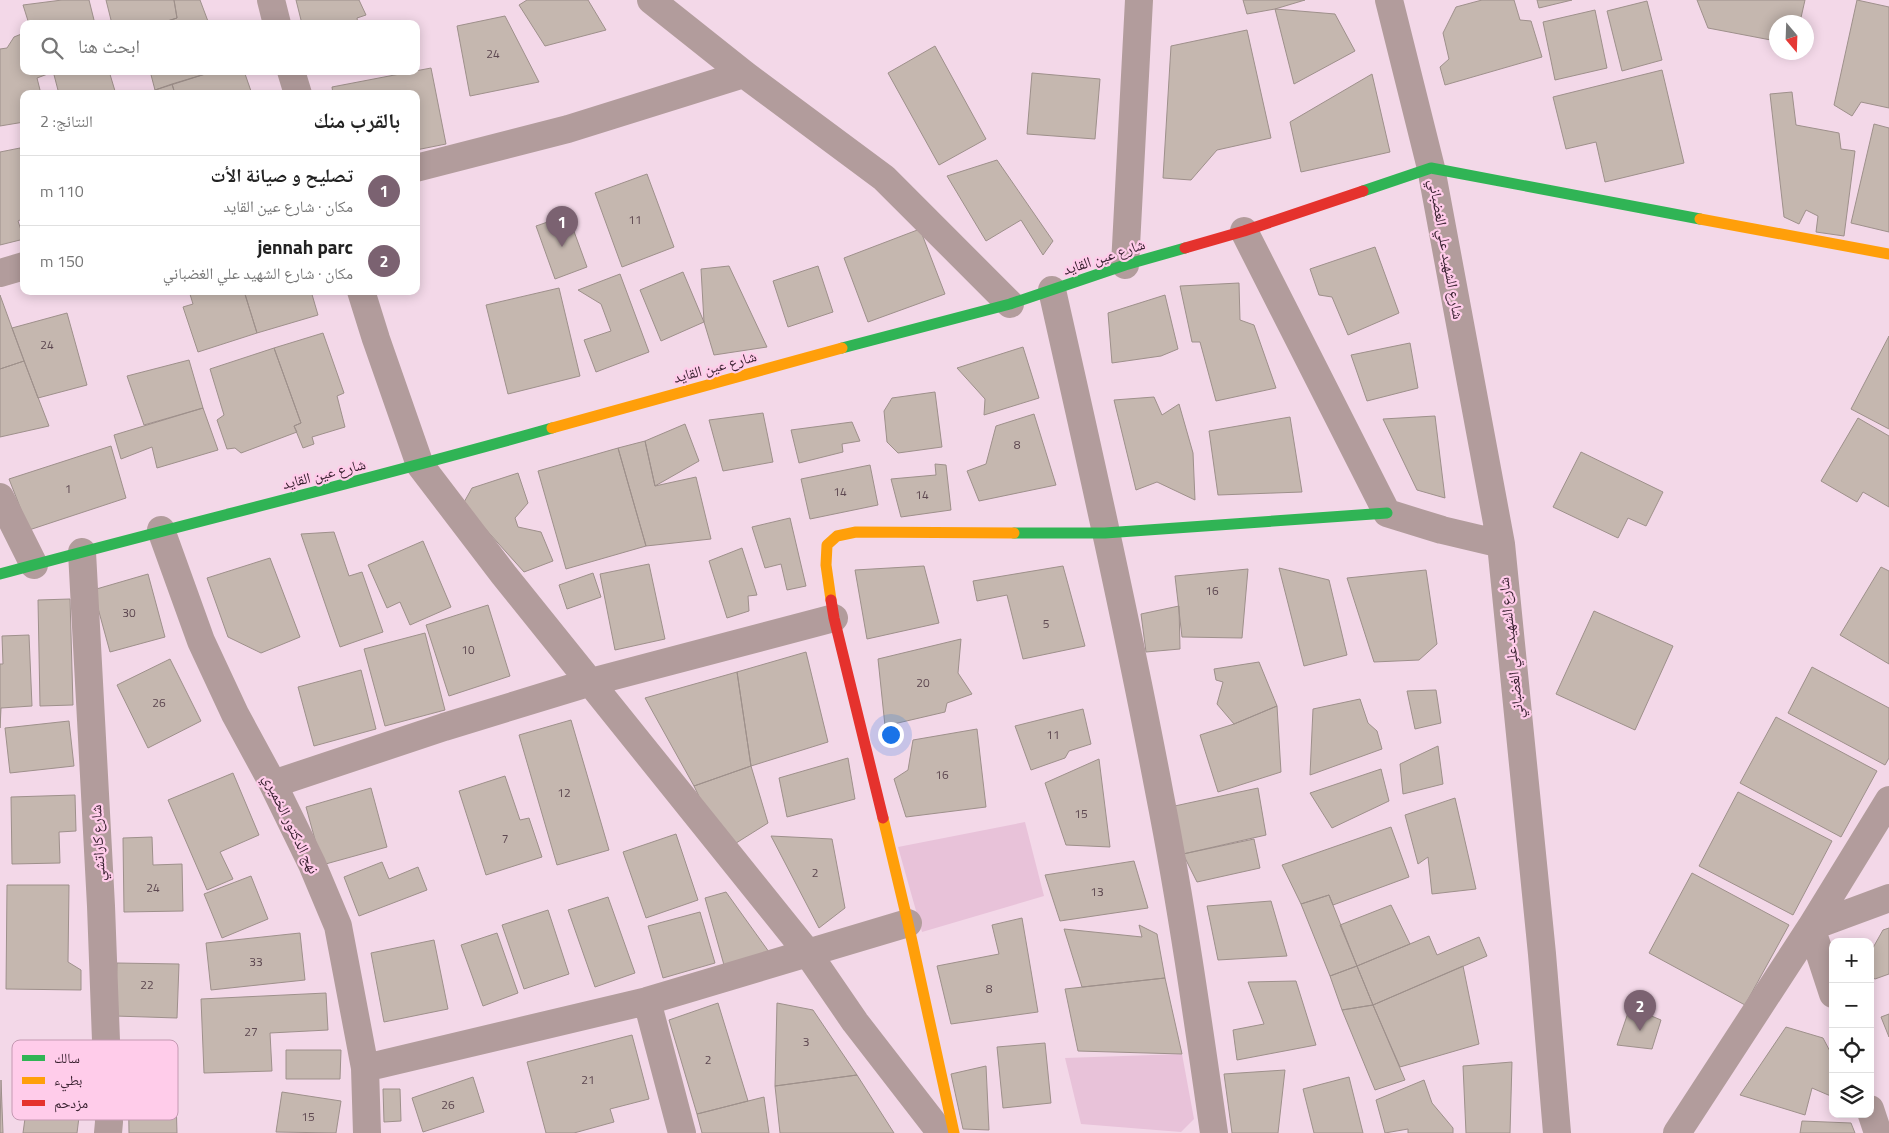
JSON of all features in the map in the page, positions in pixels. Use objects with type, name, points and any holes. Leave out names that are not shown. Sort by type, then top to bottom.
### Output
[{"type":"street","points":[[271,0],[277,20]]},
{"type":"street","points":[[651,0],[744,74],[884,178],[1010,304]]},
{"type":"street","points":[[1125,265],[1139,0]]},
{"type":"street","name":"شارع الشهيد علي الغضباني","points":[[1390,0],[1431,168],[1501,544],[1542,954],[1557,1133]]},
{"type":"street","points":[[420,167],[568,129],[744,74]]},
{"type":"street","points":[[291,75],[297,90]]},
{"type":"street","points":[[1431,168],[1889,254]]},
{"type":"street","name":"شارع عين القايد","points":[[0,574],[161,530],[420,465],[678,392],[1010,304],[1125,265],[1244,231],[1431,168]]},
{"type":"street","points":[[1244,231],[1387,513]]},
{"type":"street","points":[[0,273],[20,267]]},
{"type":"street","points":[[1052,290],[1160,797],[1195,998],[1214,1133]]},
{"type":"street","points":[[363,295],[376,339],[420,465],[504,575],[807,952],[855,1022],[941,1133]]},
{"type":"street","points":[[0,497],[34,565]]},
{"type":"street","points":[[954,1133],[908,923],[834,618],[826,565],[827,545],[837,536],[856,532],[1105,533],[1387,513],[1442,530],[1501,544]]},
{"type":"street","name":"نهج الدكتور الخميري","points":[[161,530],[202,641],[236,714],[312,864],[338,926],[365,1068],[367,1133]]},
{"type":"street","name":"شارع كاراتشي","points":[[82,552],[101,906],[106,1040]]},
{"type":"street","points":[[273,784],[444,727],[591,682],[834,618]]},
{"type":"street","points":[[1677,1133],[1811,927],[1889,800]]},
{"type":"street","points":[[1811,927],[1889,898]]},
{"type":"street","points":[[365,1068],[647,1001],[908,923]]},
{"type":"street","points":[[1811,927],[1829,983]]},
{"type":"street","points":[[647,1001],[682,1133]]},
{"type":"street","points":[[1873,1118],[1878,1133]]},
{"type":"street","name":"شارع كاراتشي","points":[[108,1133],[109,1120]]},
{"type":"shaded area","points":[[1025,822],[1044,896],[922,932],[898,847]]},
{"type":"shaded area","points":[[1182,1054],[1194,1119],[1181,1132],[1081,1124],[1065,1058]]},
{"type":"building","points":[[62,0],[89,0],[94,20],[28,20],[23,5]]},
{"type":"building","points":[[106,0],[174,0],[177,18],[171,20],[111,20]]},
{"type":"building","points":[[174,0],[200,0],[208,20],[171,20],[177,18]]},
{"type":"building","points":[[296,0],[359,0],[366,15],[357,18],[357,20],[301,20]]},
{"type":"building","points":[[527,0],[588,0],[606,30],[545,46],[519,5]]},
{"type":"building","points":[[1243,0],[1305,0],[1275,9],[1247,14]]},
{"type":"building","points":[[1482,0],[1514,0],[1520,20],[1531,21],[1542,57],[1445,85],[1440,67],[1449,59],[1443,33],[1456,7]]},
{"type":"building","points":[[1537,0],[1572,0],[1539,8]]},
{"type":"building","points":[[1697,0],[1805,0],[1802,15],[1769,15],[1769,40],[1708,28]]},
{"type":"building","points":[[1857,0],[1889,7],[1889,108],[1861,102],[1852,116],[1834,105]]},
{"type":"building","points":[[1647,1],[1662,60],[1622,71],[1607,11]]},
{"type":"building","points":[[1275,9],[1335,14],[1355,51],[1294,84]]},
{"type":"building","points":[[1595,10],[1607,68],[1555,80],[1543,22]]},
{"type":"building","points":[[505,16],[539,82],[470,96],[457,26]]},
{"type":"building","points":[[1247,30],[1271,138],[1217,150],[1191,180],[1163,178],[1171,46]]},
{"type":"building","points":[[20,35],[20,75],[45,75],[37,78],[40,90],[20,90],[20,123],[0,126],[0,49],[7,48],[14,37]]},
{"type":"building","points":[[935,46],[986,139],[939,165],[888,73]]},
{"type":"building","points":[[431,68],[446,144],[420,149],[420,90],[332,90],[332,87],[395,75],[420,75],[420,70]]},
{"type":"building","points":[[1662,70],[1684,163],[1605,182],[1596,142],[1566,149],[1553,97]]},
{"type":"building","points":[[1032,73],[1100,79],[1095,139],[1027,134]]},
{"type":"building","points":[[1372,74],[1390,152],[1301,172],[1290,122]]},
{"type":"building","points":[[54,75],[110,75],[115,90],[58,90]]},
{"type":"building","points":[[151,75],[202,75],[155,90]]},
{"type":"building","points":[[202,75],[245,75],[251,90],[174,90],[172,84]]},
{"type":"building","points":[[172,84],[174,90],[155,90]]},
{"type":"building","points":[[1792,92],[1796,125],[1839,133],[1841,149],[1855,151],[1844,236],[1816,232],[1818,216],[1806,210],[1799,224],[1784,217],[1770,94]]},
{"type":"building","points":[[1874,124],[1889,128],[1889,232],[1851,223]]},
{"type":"building","points":[[20,148],[20,220],[18,221],[20,240],[0,245],[0,152]]},
{"type":"building","points":[[997,160],[1053,241],[1043,255],[1021,220],[986,241],[947,176]]},
{"type":"building","points":[[647,174],[674,247],[622,267],[595,193]]},
{"type":"building","points":[[568,215],[587,267],[555,279],[536,226]]},
{"type":"building","points":[[920,229],[945,294],[868,322],[844,258]]},
{"type":"building","points":[[1375,247],[1399,313],[1348,335],[1332,297],[1319,295],[1310,269]]},
{"type":"building","points":[[729,266],[767,347],[714,355],[704,322],[701,269]]},
{"type":"building","points":[[818,266],[833,312],[788,327],[773,281]]},
{"type":"building","points":[[683,272],[704,322],[661,341],[640,290]]},
{"type":"building","points":[[620,274],[649,352],[596,372],[584,340],[611,331],[601,304],[578,290]]},
{"type":"building","points":[[1239,283],[1240,320],[1254,325],[1276,388],[1216,401],[1200,342],[1192,342],[1180,286]]},
{"type":"building","points":[[559,288],[580,376],[508,394],[486,305]]},
{"type":"building","points":[[0,295],[24,361],[0,369]]},
{"type":"building","points":[[190,295],[245,295],[257,333],[198,352],[183,307],[193,304]]},
{"type":"building","points":[[245,295],[312,295],[318,315],[257,333]]},
{"type":"building","points":[[1165,295],[1178,349],[1161,356],[1112,363],[1108,313]]},
{"type":"building","points":[[67,313],[87,385],[38,398],[12,328]]},
{"type":"building","points":[[323,333],[344,393],[337,396],[345,427],[312,437],[314,444],[303,448],[294,426],[301,423],[274,348]]},
{"type":"building","points":[[1889,336],[1889,429],[1851,409]]},
{"type":"building","points":[[1410,343],[1418,388],[1367,401],[1351,355]]},
{"type":"building","points":[[1023,347],[1039,398],[984,415],[985,399],[957,368]]},
{"type":"building","points":[[274,348],[301,423],[294,426],[297,432],[241,453],[235,448],[227,449],[217,420],[224,415],[210,369]]},
{"type":"building","points":[[189,360],[203,408],[144,425],[127,376]]},
{"type":"building","points":[[24,361],[49,426],[0,437],[0,369]]},
{"type":"building","points":[[935,392],[942,447],[898,453],[887,442],[884,411],[892,398]]},
{"type":"building","points":[[1154,397],[1162,415],[1179,404],[1193,453],[1195,500],[1157,482],[1136,490],[1114,400]]},
{"type":"building","points":[[203,408],[218,450],[157,468],[152,447],[121,459],[114,435]]},
{"type":"building","points":[[763,413],[773,462],[723,471],[709,420]]},
{"type":"building","points":[[1034,414],[1056,485],[979,501],[967,471],[986,464],[996,426]]},
{"type":"building","points":[[1435,416],[1445,498],[1417,490],[1383,419]]},
{"type":"building","points":[[1290,417],[1302,492],[1218,495],[1209,431]]},
{"type":"building","points":[[1858,418],[1889,436],[1889,507],[1863,492],[1857,502],[1821,481]]},
{"type":"building","points":[[852,422],[860,441],[842,444],[843,452],[799,463],[791,430]]},
{"type":"building","points":[[685,424],[699,461],[655,486],[645,441]]},
{"type":"building","points":[[645,441],[655,486],[696,477],[711,539],[646,546],[618,448]]},
{"type":"building","points":[[111,446],[126,498],[29,530],[9,479]]},
{"type":"building","points":[[618,448],[646,546],[566,569],[538,471]]},
{"type":"building","points":[[1581,452],[1663,492],[1646,526],[1628,518],[1618,538],[1553,507]]},
{"type":"building","points":[[935,464],[946,465],[951,510],[901,517],[891,479],[936,475]]},
{"type":"building","points":[[870,465],[878,505],[810,519],[801,479]]},
{"type":"building","points":[[518,473],[528,503],[515,518],[518,527],[541,532],[553,561],[524,572],[463,504],[472,488]]},
{"type":"building","points":[[790,518],[806,586],[787,590],[781,564],[765,568],[752,527]]},
{"type":"building","points":[[334,532],[349,576],[362,572],[383,632],[340,647],[301,534]]},
{"type":"building","points":[[423,541],[451,607],[410,625],[400,602],[387,608],[368,565]]},
{"type":"building","points":[[742,548],[757,595],[748,596],[749,611],[727,618],[709,561]]},
{"type":"building","points":[[270,558],[300,637],[261,653],[228,637],[207,578]]},
{"type":"building","points":[[649,564],[665,639],[615,650],[600,574]]},
{"type":"building","points":[[924,566],[939,623],[867,639],[855,570]]},
{"type":"building","points":[[1063,566],[1085,646],[1023,659],[1007,595],[977,601],[973,581]]},
{"type":"building","points":[[1881,567],[1889,571],[1889,664],[1840,635]]},
{"type":"building","points":[[1279,568],[1329,580],[1347,655],[1304,666]]},
{"type":"building","points":[[1248,569],[1242,638],[1182,637],[1175,576]]},
{"type":"building","points":[[1426,570],[1437,644],[1419,660],[1374,662],[1347,578]]},
{"type":"building","points":[[593,573],[601,597],[567,609],[559,585]]},
{"type":"building","points":[[148,574],[165,637],[110,652],[93,590]]},
{"type":"building","points":[[70,599],[73,705],[40,706],[38,600]]},
{"type":"building","points":[[488,605],[510,676],[449,696],[426,625]]},
{"type":"building","points":[[1179,606],[1180,649],[1146,652],[1141,614]]},
{"type":"building","points":[[1594,611],[1673,646],[1635,730],[1556,694]]},
{"type":"building","points":[[425,633],[445,710],[385,726],[364,649]]},
{"type":"building","points":[[29,635],[32,706],[1,708],[0,728],[0,664],[3,664],[2,636]]},
{"type":"building","points":[[961,639],[958,673],[972,694],[947,703],[945,712],[885,726],[878,659]]},
{"type":"building","points":[[806,652],[828,742],[751,766],[737,672]]},
{"type":"building","points":[[170,659],[201,721],[148,748],[117,685]]},
{"type":"building","points":[[1259,662],[1277,706],[1234,724],[1217,704],[1223,682],[1216,680],[1214,669]]},
{"type":"building","points":[[1812,667],[1889,708],[1889,758],[1885,765],[1788,713]]},
{"type":"building","points":[[361,670],[376,729],[314,746],[298,687]]},
{"type":"building","points":[[737,672],[751,766],[694,786],[645,698]]},
{"type":"building","points":[[1436,690],[1441,723],[1415,729],[1407,691]]},
{"type":"building","points":[[1360,699],[1368,723],[1377,731],[1382,749],[1310,775],[1313,709]]},
{"type":"building","points":[[1277,706],[1281,772],[1218,792],[1200,735],[1234,724]]},
{"type":"building","points":[[1083,709],[1091,744],[1069,751],[1065,758],[1031,770],[1015,726]]},
{"type":"building","points":[[1776,717],[1877,771],[1841,837],[1740,783]]},
{"type":"building","points":[[571,720],[609,850],[557,865],[519,735]]},
{"type":"building","points":[[69,721],[74,766],[10,773],[5,728]]},
{"type":"building","points":[[977,729],[986,807],[906,817],[894,779],[908,770],[913,740]]},
{"type":"building","points":[[1438,746],[1443,784],[1403,794],[1400,764]]},
{"type":"building","points":[[848,758],[855,799],[787,817],[779,778]]},
{"type":"building","points":[[1099,759],[1110,847],[1066,845],[1045,783]]},
{"type":"building","points":[[751,766],[768,823],[725,850],[694,786]]},
{"type":"building","points":[[1381,769],[1389,801],[1332,828],[1310,793]]},
{"type":"building","points":[[233,773],[259,835],[220,852],[233,879],[207,890],[168,800]]},
{"type":"building","points":[[505,776],[520,820],[529,818],[542,857],[486,875],[459,791]]},
{"type":"building","points":[[371,788],[387,847],[322,865],[306,807]]},
{"type":"building","points":[[1258,788],[1266,835],[1183,854],[1170,807]]},
{"type":"building","points":[[1738,792],[1832,841],[1793,915],[1699,866]]},
{"type":"building","points":[[75,795],[76,831],[59,832],[60,863],[12,864],[11,797]]},
{"type":"building","points":[[1455,798],[1476,889],[1432,894],[1428,857],[1418,864],[1405,815]]},
{"type":"building","points":[[1391,827],[1409,877],[1333,905],[1329,895],[1301,904],[1282,865]]},
{"type":"building","points":[[676,834],[698,900],[646,918],[623,852]]},
{"type":"building","points":[[771,836],[832,839],[845,908],[819,928]]},
{"type":"building","points":[[152,837],[153,865],[182,864],[183,911],[124,912],[123,838]]},
{"type":"building","points":[[1254,839],[1260,868],[1197,882],[1183,854]]},
{"type":"building","points":[[1134,861],[1148,908],[1060,921],[1045,875]]},
{"type":"building","points":[[382,862],[389,879],[418,867],[427,890],[359,916],[344,877]]},
{"type":"building","points":[[1692,873],[1789,925],[1745,1005],[1649,953]]},
{"type":"building","points":[[251,876],[268,919],[222,938],[204,894]]},
{"type":"building","points":[[7,885],[69,885],[68,962],[81,970],[81,990],[6,989]]},
{"type":"building","points":[[726,892],[769,952],[724,965],[705,898]]},
{"type":"building","points":[[1329,895],[1357,966],[1330,976],[1301,904]]},
{"type":"building","points":[[608,897],[635,973],[595,987],[568,910]]},
{"type":"building","points":[[1271,901],[1287,956],[1218,960],[1207,906]]},
{"type":"building","points":[[1391,905],[1410,944],[1357,966],[1340,925]]},
{"type":"building","points":[[548,910],[569,974],[524,989],[502,925]]},
{"type":"building","points":[[700,912],[715,963],[663,978],[648,926]]},
{"type":"building","points":[[1022,918],[1038,1012],[951,1024],[937,966],[999,954],[992,925]]},
{"type":"building","points":[[1139,925],[1157,934],[1165,978],[1082,987],[1064,929],[1142,937]]},
{"type":"building","points":[[1889,928],[1889,974],[1875,979],[1874,946],[1883,930]]},
{"type":"building","points":[[300,933],[305,980],[211,990],[206,943]]},
{"type":"building","points":[[497,933],[518,993],[483,1006],[461,945]]},
{"type":"building","points":[[1429,936],[1437,955],[1479,937],[1487,956],[1373,1005],[1357,966]]},
{"type":"building","points":[[434,940],[448,1009],[384,1022],[371,953]]},
{"type":"building","points":[[117,963],[179,964],[177,1018],[115,1016]]},
{"type":"building","points":[[1357,966],[1373,1005],[1342,1010],[1330,976]]},
{"type":"building","points":[[1463,966],[1479,1044],[1400,1067],[1373,1005]]},
{"type":"building","points":[[1165,978],[1182,1054],[1078,1051],[1065,989]]},
{"type":"building","points":[[1296,981],[1316,1045],[1237,1060],[1233,1030],[1264,1024],[1248,982]]},
{"type":"building","points":[[326,993],[328,1030],[270,1033],[272,1071],[204,1073],[201,999]]},
{"type":"building","points":[[718,1003],[748,1101],[697,1114],[669,1020]]},
{"type":"building","points":[[777,1003],[813,1010],[857,1075],[775,1086]]},
{"type":"building","points":[[1373,1005],[1405,1080],[1375,1090],[1342,1010]]},
{"type":"building","points":[[1630,1007],[1661,1020],[1652,1049],[1617,1045]]},
{"type":"building","points":[[1889,1014],[1889,1037],[1881,1017]]},
{"type":"building","points":[[1786,1027],[1823,1038],[1829,1049],[1829,1095],[1812,1088],[1805,1115],[1740,1095]]},
{"type":"building","points":[[632,1035],[649,1099],[610,1109],[614,1122],[574,1133],[546,1133],[527,1062]]},
{"type":"building","points":[[1045,1043],[1051,1103],[1003,1108],[997,1047]]},
{"type":"building","points":[[286,1050],[341,1050],[340,1079],[286,1079]]},
{"type":"building","points":[[1512,1062],[1510,1133],[1466,1133],[1463,1066]]},
{"type":"building","points":[[986,1066],[989,1130],[963,1129],[951,1074]]},
{"type":"building","points":[[1285,1070],[1278,1133],[1232,1133],[1224,1074]]},
{"type":"building","points":[[857,1075],[894,1133],[780,1133],[775,1086]]},
{"type":"building","points":[[473,1077],[484,1112],[423,1132],[412,1098]]},
{"type":"building","points":[[1349,1077],[1363,1133],[1314,1133],[1303,1089]]},
{"type":"building","points":[[1,1080],[3,1133],[0,1133]]},
{"type":"building","points":[[1424,1080],[1432,1103],[1453,1128],[1453,1133],[1408,1133],[1408,1129],[1385,1133],[1376,1100]]},
{"type":"building","points":[[383,1089],[400,1089],[401,1121],[384,1122]]},
{"type":"building","points":[[282,1092],[341,1101],[336,1133],[276,1132]]},
{"type":"building","points":[[764,1097],[769,1133],[702,1133],[697,1114]]},
{"type":"building","points":[[25,1120],[79,1120],[77,1133],[23,1133]]},
{"type":"building","points":[[129,1120],[177,1120],[177,1133],[129,1133]]},
{"type":"building","points":[[1802,1121],[1851,1123],[1855,1133],[1800,1133]]},
{"type":"traffic: fast","points":[[1363,191],[1431,168],[1700,219]]},
{"type":"traffic: fast","points":[[842,348],[1010,304],[1125,265],[1185,248]]},
{"type":"traffic: fast","points":[[0,574],[552,428]]},
{"type":"traffic: fast","points":[[1014,533],[1105,533],[1387,513]]},
{"type":"traffic: slow","points":[[1700,219],[1889,254]]},
{"type":"traffic: slow","points":[[552,428],[842,348]]},
{"type":"traffic: slow","points":[[831,600],[826,565],[827,545],[837,536],[856,532],[1014,533]]},
{"type":"traffic: slow","points":[[883,818],[954,1133]]},
{"type":"traffic: jam","points":[[1185,248],[1244,231],[1363,191]]},
{"type":"traffic: jam","points":[[831,600],[883,818]]},
{"type":"place","name":"تصليح و صيانة الأت","points":[[562,247]]},
{"type":"place","name":"jennah parc","points":[[1640,1031]]}]
